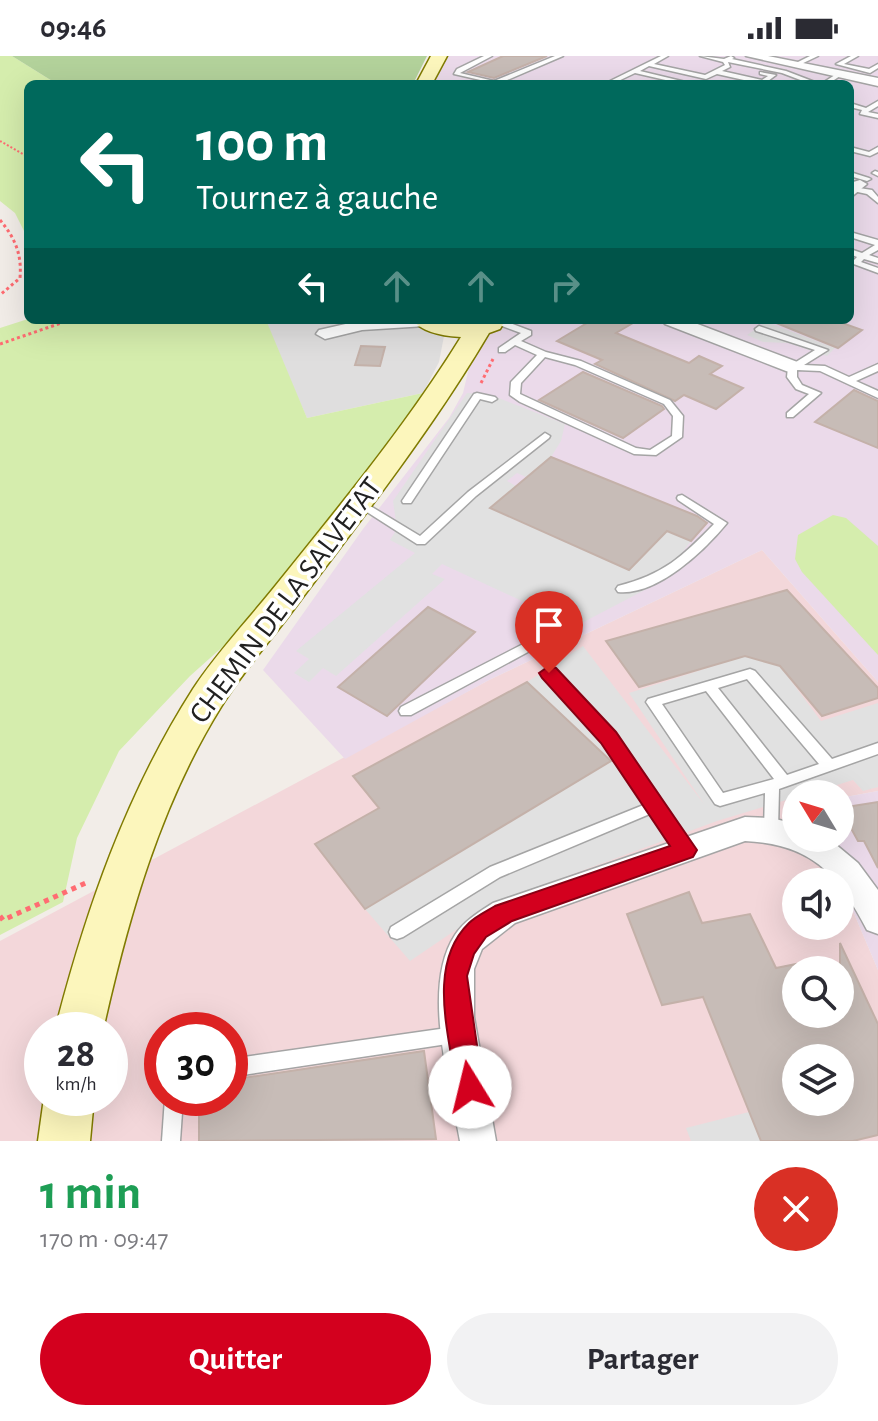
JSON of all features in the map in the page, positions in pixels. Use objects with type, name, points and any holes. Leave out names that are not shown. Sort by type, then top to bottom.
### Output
[{"type":"main road","points":[[426,80],[439,56]]},
{"type":"main road","name":"CHEMIN DE LA SALVETAT","points":[[432,324],[449,335],[445,378]]},
{"type":"main road","name":"CHEMIN DE LA SALVETAT","points":[[83,1012],[98,951],[124,870],[171,760],[208,696],[358,503],[445,378],[491,324]]},
{"type":"main road","points":[[64,1141],[67,1116]]},
{"type":"street","points":[[752,56],[796,71],[843,71],[878,82]]},
{"type":"street","points":[[325,334],[356,324]]},
{"type":"street","points":[[681,324],[793,367]]},
{"type":"street","points":[[478,1141],[455,976],[464,949],[478,930],[504,913],[745,829],[782,834]]},
{"type":"street","points":[[827,852],[848,868],[878,920]]},
{"type":"lane","points":[[479,80],[457,73],[489,56]]},
{"type":"lane","points":[[502,80],[560,56]]},
{"type":"lane","points":[[618,79],[665,56]]},
{"type":"lane","points":[[703,56],[796,71],[811,80]]},
{"type":"lane","points":[[765,80],[773,75],[796,71],[815,56]]},
{"type":"lane","points":[[843,71],[839,64],[855,56]]},
{"type":"lane","points":[[711,75],[729,60]]},
{"type":"lane","points":[[729,60],[773,75]]},
{"type":"lane","points":[[648,64],[747,80]]},
{"type":"lane","points":[[830,80],[843,71],[870,71],[878,66]]},
{"type":"lane","points":[[711,75],[723,80]]},
{"type":"lane","points":[[711,75],[734,80]]},
{"type":"lane","points":[[865,111],[878,103]]},
{"type":"lane","points":[[854,109],[878,116]]},
{"type":"lane","points":[[854,142],[878,149]]},
{"type":"lane","points":[[854,150],[870,154],[878,149]]},
{"type":"lane","points":[[863,181],[878,201]]},
{"type":"lane","points":[[854,236],[876,248]]},
{"type":"lane","points":[[876,248],[855,263],[878,271]]},
{"type":"lane","points":[[854,253],[878,261]]},
{"type":"lane","points":[[491,324],[528,333],[502,350]]},
{"type":"lane","points":[[759,329],[823,350],[793,367]]},
{"type":"lane","points":[[515,342],[543,354],[578,363],[667,402],[678,416],[677,437],[652,453],[634,451],[515,395],[516,382],[543,354]]},
{"type":"lane","points":[[793,367],[822,368],[878,395]]},
{"type":"lane","points":[[790,415],[816,393],[799,387],[792,377],[793,367]]},
{"type":"lane","points":[[848,381],[878,367]]},
{"type":"lane","points":[[407,501],[477,396],[492,399]]},
{"type":"lane","points":[[358,503],[421,541],[472,494],[545,436]]},
{"type":"lane","points":[[622,589],[654,581],[684,563],[721,523],[682,498]]},
{"type":"lane","points":[[406,711],[535,643],[570,617]]},
{"type":"lane","points":[[549,673],[609,738],[685,850]]},
{"type":"lane","points":[[829,765],[750,674],[653,702],[720,800],[778,783],[878,748]]},
{"type":"lane","points":[[709,686],[778,783],[782,800]]},
{"type":"lane","points":[[397,932],[495,872],[655,806]]},
{"type":"lane","points":[[248,1065],[461,1033]]},
{"type":"lane","points":[[171,1141],[173,1116]]},
{"type":"path","points":[[0,141],[24,155]]},
{"type":"path","points":[[0,220],[17,240],[22,259],[20,278],[0,295]]},
{"type":"path","points":[[0,344],[58,324]]},
{"type":"path","points":[[477,396],[476,392],[495,355],[502,350]]},
{"type":"path","points":[[1,919],[124,870]]},
{"type":"shaded area","points":[[447,56],[878,56],[878,682],[762,550],[489,680],[345,759],[263,670],[363,529],[449,418],[463,393],[473,351],[486,333],[501,324],[854,324],[854,80],[433,80]]},
{"type":"shaded area","points":[[266,324],[421,324],[444,336],[439,362],[423,393],[307,418]]},
{"type":"shaded area","points":[[763,324],[771,324],[835,348],[827,356],[788,343],[763,342],[747,335]]},
{"type":"shaded area","points":[[467,393],[491,395],[565,424],[561,441],[551,457],[526,477],[517,473],[507,481],[516,486],[491,509],[629,570],[667,531],[691,541],[660,582],[576,626],[442,564],[432,574],[445,579],[336,676],[323,668],[309,682],[294,673],[309,659],[296,651],[415,553],[390,540],[397,529],[393,501]]},
{"type":"shaded area","points":[[762,550],[878,682],[878,791],[854,795],[854,780],[782,780],[782,852],[828,852],[835,868],[782,868],[782,940],[854,940],[854,913],[878,970],[878,1141],[0,1141],[0,941],[489,680]]},
{"type":"shaded area","points":[[583,646],[704,804],[629,693],[745,656],[780,666],[821,721],[878,703],[878,787],[863,791],[854,780],[782,780],[782,801],[717,821],[497,902],[410,961],[365,909],[610,761],[527,682]]},
{"type":"shaded area","points":[[878,791],[878,970],[854,913],[854,868],[835,868],[828,852],[854,852],[854,795]]},
{"type":"shaded area","points":[[749,1112],[761,1141],[691,1141],[686,1128]]},
{"type":"green space","points":[[0,56],[12,56],[51,80],[24,80],[24,231],[15,213],[0,201]]},
{"type":"green space","points":[[12,56],[427,56],[415,80],[51,80]]},
{"type":"green space","points":[[24,320],[24,324],[268,324],[307,418],[423,393],[359,484],[237,634],[190,676],[119,751],[77,838],[63,902],[0,935],[0,328]]},
{"type":"green space","points":[[833,515],[846,518],[878,546],[878,655],[802,572],[795,559],[798,535]]},
{"type":"building","points":[[503,56],[547,56],[494,78],[468,72]]},
{"type":"building","points":[[585,324],[631,324],[616,333],[689,363],[699,356],[722,366],[710,374],[743,388],[716,409],[684,395],[675,401],[595,364],[602,360],[557,341]]},
{"type":"building","points":[[779,324],[845,324],[862,330],[838,348]]},
{"type":"building","points":[[361,346],[385,347],[380,366],[355,365]]},
{"type":"building","points":[[583,372],[664,409],[623,438],[539,400]]},
{"type":"building","points":[[854,390],[878,401],[878,448],[815,422]]},
{"type":"building","points":[[551,457],[697,516],[707,523],[691,541],[667,531],[629,570],[490,508]]},
{"type":"building","points":[[787,590],[878,688],[878,698],[822,716],[780,666],[745,656],[639,687],[606,641]]},
{"type":"building","points":[[428,607],[475,632],[387,716],[338,687]]},
{"type":"building","points":[[527,682],[611,761],[365,909],[315,844],[379,808],[353,776]]},
{"type":"building","points":[[878,802],[878,868],[864,841],[858,841],[854,834],[854,806]]},
{"type":"building","points":[[689,892],[702,923],[750,914],[776,968],[782,967],[782,1028],[854,1028],[854,973],[878,1024],[878,1135],[853,1141],[761,1141],[703,997],[662,1005],[627,914]]},
{"type":"building","points":[[424,1051],[436,1139],[199,1141],[199,1116],[248,1116],[248,1077]]},
{"type":"route","points":[[470,1087],[458,1018],[455,976],[464,949],[478,930],[504,913],[685,850],[609,738],[549,673]]}]
